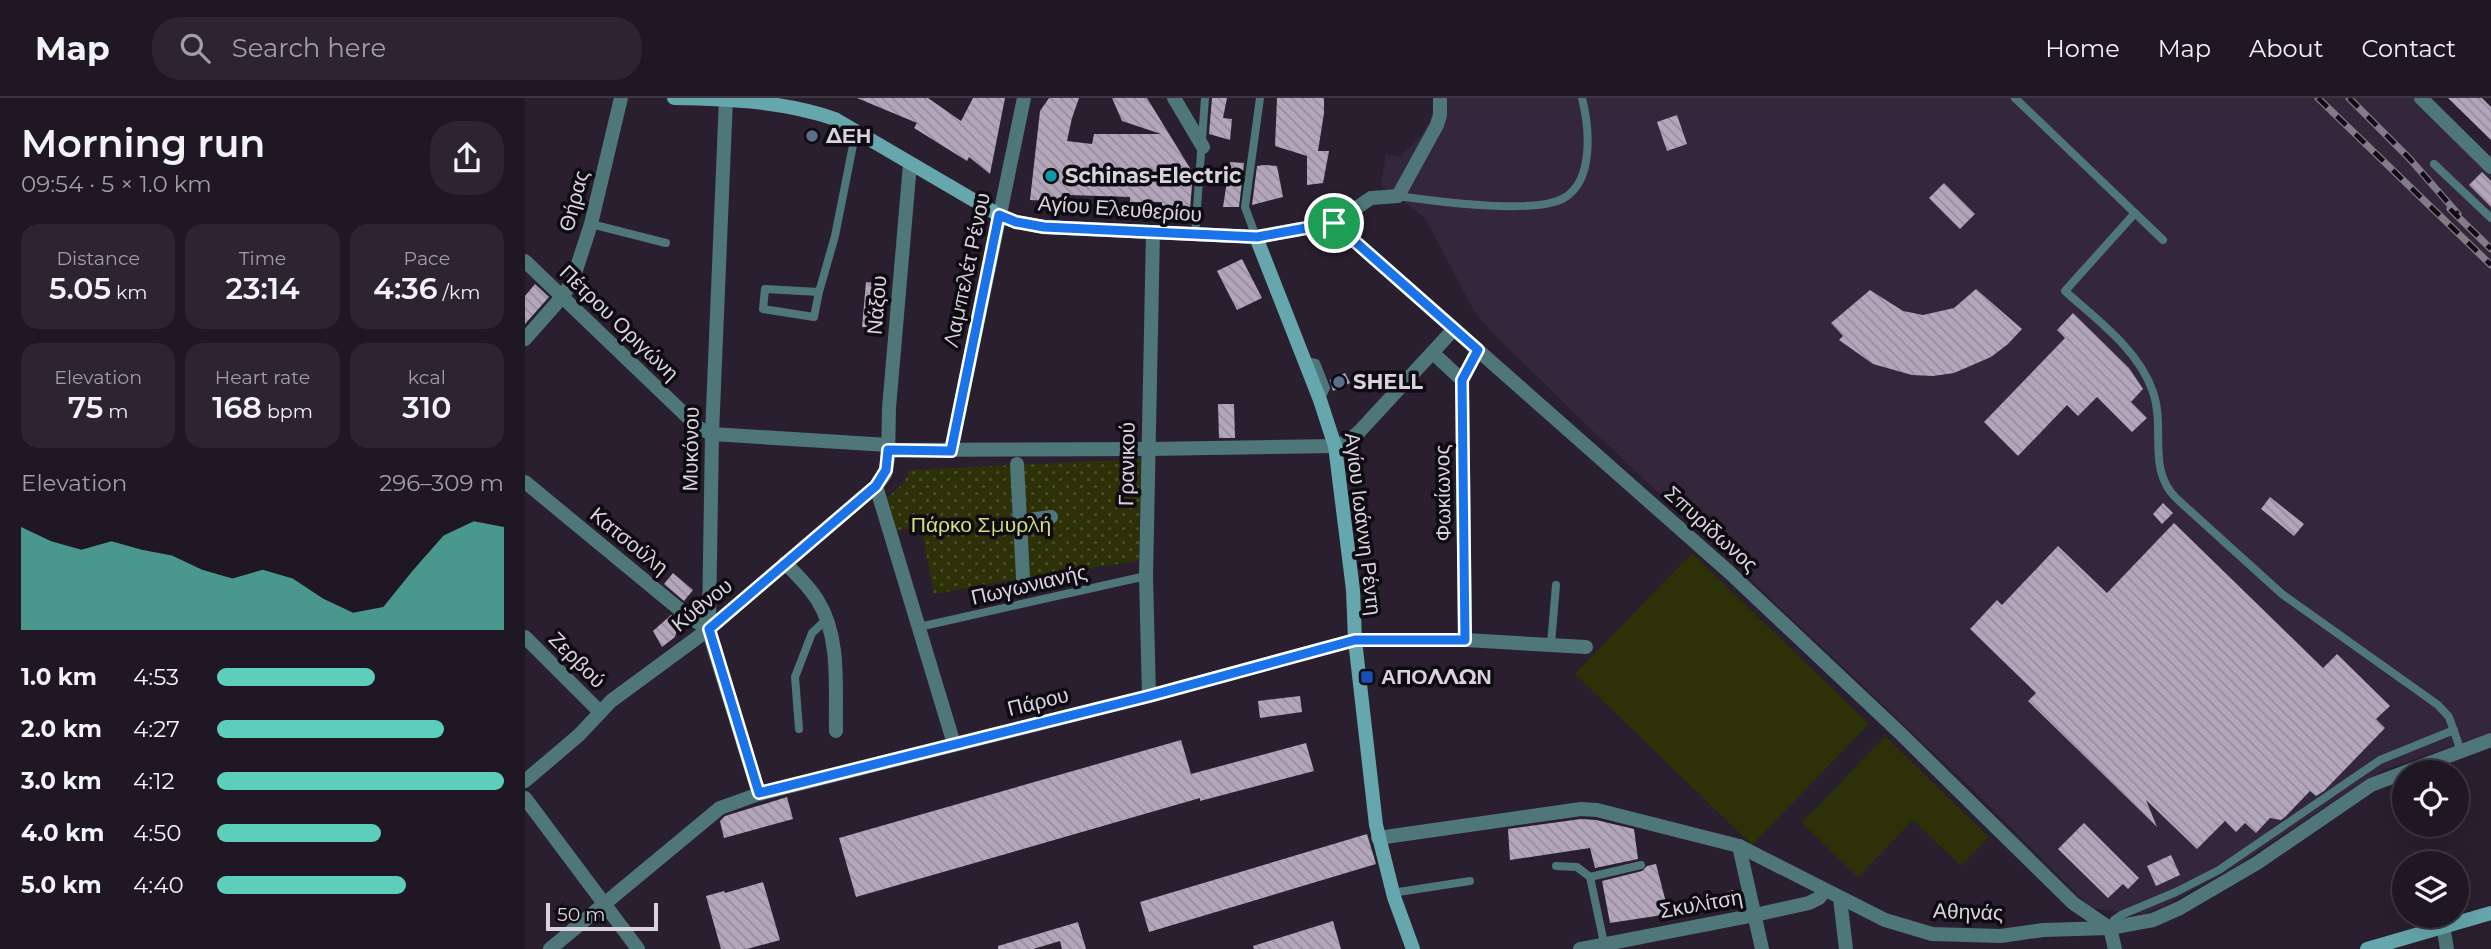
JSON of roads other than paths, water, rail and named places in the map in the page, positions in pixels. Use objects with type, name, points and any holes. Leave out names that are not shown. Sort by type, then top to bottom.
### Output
[{"type":"street","name":"Θήρας","points":[[525,339],[562,297],[573,278],[591,224],[621,98]]},
{"type":"street","name":"Αγίου Ελευθερίου","points":[[674,98],[810,104],[999,215],[1016,222],[1044,227],[1257,237]]},
{"type":"street","name":"Λαμπελέτ Ρένου","points":[[951,451],[1024,98]]},
{"type":"street","points":[[1174,98],[1202,147]]},
{"type":"street","points":[[1257,237],[1334,223],[1371,198],[1398,196],[1437,125],[1440,98]]},
{"type":"street","points":[[2421,98],[2491,167]]},
{"type":"street","name":"Μυκόνου","points":[[726,99],[712,434],[709,629],[759,793]]},
{"type":"street","name":"Νάξου","points":[[888,448],[910,164]]},
{"type":"street","name":"Σπυρίδωνος","points":[[1334,223],[1729,572],[1900,733],[2073,903],[2110,928]]},
{"type":"street","name":"Γρανικού","points":[[1149,696],[1146,576],[1153,232]]},
{"type":"street","name":"Αγίου Ιωάννη Ρέντη","points":[[1257,237],[1335,446],[1353,590],[1355,640],[1378,838],[1392,892],[1413,949]]},
{"type":"street","name":"Πέτρου Οριγώνη","points":[[525,261],[689,419],[712,434]]},
{"type":"street","points":[[712,434],[951,451],[1335,446],[1359,432],[1454,329]]},
{"type":"street","name":"Φωκίωνος","points":[[1465,640],[1462,380],[1478,350]]},
{"type":"street","points":[[1433,353],[1462,380]]},
{"type":"street","points":[[888,448],[886,470],[876,486],[954,744]]},
{"type":"street","points":[[1017,464],[1023,578]]},
{"type":"street","name":"Κατσούλη","points":[[525,482],[690,618],[709,629]]},
{"type":"street","name":"Κύθνου","points":[[525,781],[579,735],[600,712],[709,629],[876,486]]},
{"type":"street","points":[[1020,522],[1051,517]]},
{"type":"street","points":[[785,562],[819,602],[827,619],[835,659],[836,731]]},
{"type":"street","name":"Ζερβού","points":[[525,637],[600,712]]},
{"type":"street","name":"Πάρου","points":[[550,949],[720,808],[759,793],[1149,696],[1355,640],[1465,640],[1587,647]]},
{"type":"street","name":"Αθηνάς","points":[[1378,838],[1581,809],[1613,813],[1739,846],[1885,920],[1932,934],[2001,936],[2043,930],[2110,928],[2153,920],[2180,908],[2257,863],[2371,785],[2491,740]]},
{"type":"street","points":[[525,798],[638,949]]},
{"type":"street","points":[[1739,846],[1762,949]]},
{"type":"street","name":"Σκυλίτση","points":[[1580,949],[1809,903],[1825,891]]},
{"type":"street","points":[[1840,898],[1846,949]]},
{"type":"street","points":[[2469,919],[2491,913]]},
{"type":"street","points":[[2110,928],[2115,949]]},
{"type":"street","points":[[2367,949],[2436,928]]},
{"type":"street","points":[[2443,928],[2448,949]]},
{"type":"lane","points":[[1195,235],[1205,98]]},
{"type":"lane","points":[[1257,237],[1245,207],[1260,98]]},
{"type":"lane","points":[[1398,196],[1498,206],[1550,203],[1564,198],[1575,189],[1580,180],[1586,157],[1588,134],[1582,98]]},
{"type":"lane","points":[[2015,98],[2163,240]]},
{"type":"lane","points":[[819,292],[765,289],[763,309],[814,317],[835,236],[856,130]]},
{"type":"lane","points":[[2434,164],[2491,218]]},
{"type":"lane","points":[[2135,213],[2065,291],[2134,357],[2146,374],[2157,407],[2157,458],[2165,485],[2282,594],[2438,705],[2449,717],[2461,751]]},
{"type":"lane","points":[[591,224],[666,243]]},
{"type":"lane","name":"Πωγωνιανής","points":[[919,627],[1146,576]]},
{"type":"lane","points":[[1551,645],[1556,585]]},
{"type":"lane","points":[[799,729],[795,677],[812,633],[827,619]]},
{"type":"lane","points":[[2110,928],[2113,920],[2121,915],[2219,870],[2380,760],[2454,730]]},
{"type":"lane","points":[[1590,877],[1640,865]]},
{"type":"lane","points":[[1556,866],[1577,867],[1590,877],[1609,945]]},
{"type":"lane","points":[[1392,892],[1470,881]]},
{"type":"railway","points":[[2318,98],[2491,265]]},
{"type":"railway","points":[[2349,98],[2409,158],[2458,214]]},
{"type":"railway","points":[[2450,209],[2491,249]]},
{"type":"place","name":"ΔΕΗ","points":[[812,136]]},
{"type":"place","name":"Schinas-Electric","points":[[1051,176]]},
{"type":"place","name":"SHELL","points":[[1339,382]]},
{"type":"place","name":"ΑΠΟΛΛΩΝ","points":[[1367,677]]},
{"type":"park label","name":"Πάρκο Σµυρλή","points":[[981,525]]}]
